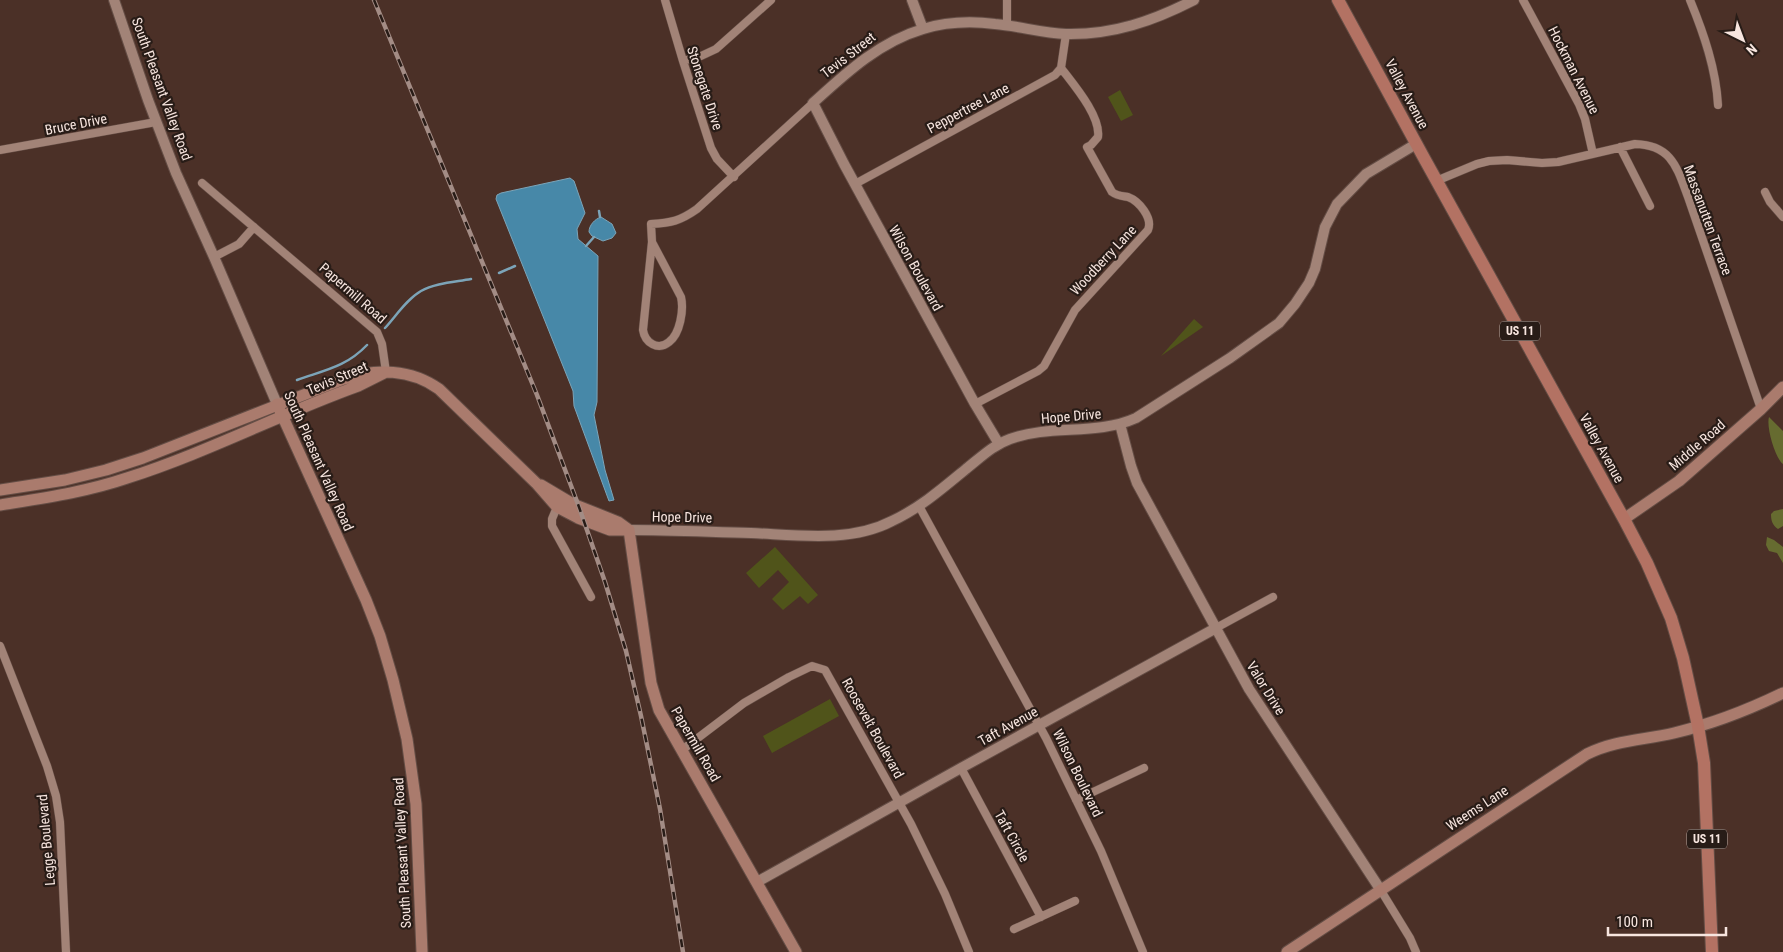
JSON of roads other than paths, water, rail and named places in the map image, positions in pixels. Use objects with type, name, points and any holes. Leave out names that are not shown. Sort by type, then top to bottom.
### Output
[{"type":"main road","name":"Valley Avenue","points":[[1338,0],[1624,519],[1647,563],[1671,618],[1683,658],[1704,763],[1712,952]]},
{"type":"main road","name":"Tevis Street","points":[[0,490],[65,480],[106,470],[143,458],[277,404],[358,374],[386,372]]},
{"type":"main road","name":"Tevis Street","points":[[0,505],[70,493],[127,478],[188,456],[358,386],[386,372]]},
{"type":"main road","points":[[386,372],[407,373],[426,380],[439,389],[536,483],[557,507],[578,518],[610,530],[629,530]]},
{"type":"main road","name":"Middle Road","points":[[1624,519],[1679,480],[1761,409],[1783,387]]},
{"type":"main road","name":"South Pleasant Valley Road","points":[[277,404],[366,600],[387,658],[397,695],[411,764],[416,804],[422,952]]},
{"type":"main road","points":[[536,483],[586,510],[618,522],[629,530]]},
{"type":"main road","name":"Papermill Road","points":[[629,530],[654,697],[659,710],[796,952]]},
{"type":"main road","name":"Weems Lane","points":[[1287,952],[1380,889],[1588,754],[1619,742],[1672,734],[1698,726],[1744,711],[1783,693]]},
{"type":"street","name":"South Pleasant Valley Road","points":[[114,0],[156,122],[176,173],[277,404]]},
{"type":"street","name":"Stonegate Drive","points":[[665,0],[711,148],[717,159],[734,177]]},
{"type":"street","points":[[683,61],[716,49],[771,0]]},
{"type":"street","points":[[912,0],[923,29]]},
{"type":"street","points":[[1007,0],[1007,26]]},
{"type":"street","name":"Tevis Street","points":[[652,242],[651,224],[666,224],[684,219],[734,177],[846,73],[874,51],[910,33],[957,23],[975,22],[1066,34],[1100,33],[1149,21],[1194,0]]},
{"type":"street","name":"Hockman Avenue","points":[[1523,0],[1580,104],[1586,119],[1593,154]]},
{"type":"street","points":[[1690,0],[1712,63],[1717,87],[1718,105]]},
{"type":"street","points":[[1061,68],[1066,34]]},
{"type":"street","name":"Peppertree Lane","points":[[855,184],[1046,81],[1056,75],[1061,68]]},
{"type":"street","name":"Woodberry Lane","points":[[975,404],[1044,366],[1066,322],[1075,310],[1148,230],[1150,225],[1148,216],[1132,200],[1112,192],[1087,147],[1098,137],[1098,126],[1080,92],[1061,68]]},
{"type":"street","name":"Wilson Boulevard","points":[[814,103],[855,184],[975,404],[999,444]]},
{"type":"street","name":"Bruce Drive","points":[[0,150],[156,122]]},
{"type":"street","name":"Hope Drive","points":[[629,530],[812,535],[848,534],[869,531],[892,522],[919,506],[999,444],[1019,436],[1053,430],[1097,428],[1120,424],[1145,414],[1279,323],[1309,283],[1325,228],[1337,204],[1366,174],[1416,144]]},
{"type":"street","name":"Massanutten Terrace","points":[[1436,180],[1489,161],[1558,162],[1636,144],[1646,144],[1662,151],[1675,164],[1708,251],[1761,409]]},
{"type":"street","points":[[1620,147],[1650,206]]},
{"type":"street","name":"Papermill Road","points":[[202,183],[377,332],[382,344],[386,372]]},
{"type":"street","points":[[1765,192],[1770,202],[1783,217]]},
{"type":"street","points":[[214,257],[240,244],[254,227]]},
{"type":"street","points":[[652,242],[681,297],[683,305],[682,318],[673,338],[660,346],[646,340],[643,330],[652,242]]},
{"type":"street","name":"Valor Drive","points":[[1120,424],[1137,483],[1249,690],[1380,889],[1410,938],[1416,952]]},
{"type":"street","name":"Wilson Boulevard","points":[[919,506],[1039,725],[1101,851],[1143,952]]},
{"type":"street","points":[[557,507],[552,519],[552,526],[592,598]]},
{"type":"street","name":"Taft Avenue","points":[[757,882],[1273,597]]},
{"type":"street","name":"Legge Boulevard","points":[[0,646],[47,766],[56,796],[60,822],[66,952]]},
{"type":"street","name":"Roosevelt Boulevard","points":[[682,750],[744,702],[807,667],[815,666],[823,669],[828,674],[899,802],[939,882],[969,952]]},
{"type":"street","name":"Taft Circle","points":[[961,768],[1041,917]]},
{"type":"street","points":[[1076,800],[1144,768]]},
{"type":"street","points":[[1014,930],[1076,901]]},
{"type":"water","points":[[570,178],[574,181],[585,213],[577,229],[578,239],[598,256],[597,402],[594,415],[605,470],[614,500],[609,501],[574,406],[573,391],[496,199],[497,195],[501,193]]},
{"type":"water","points":[[601,217],[612,224],[616,233],[612,238],[603,241],[592,236],[589,232],[593,223]]},
{"type":"waterway","points":[[599,211],[600,217]]},
{"type":"waterway","points":[[586,246],[594,237]]},
{"type":"waterway","points":[[499,273],[515,266]]},
{"type":"waterway","points":[[385,328],[406,303],[421,291],[439,284],[471,279]]},
{"type":"waterway","points":[[297,380],[343,363],[367,345]]},
{"type":"railway","points":[[374,0],[537,395],[605,582],[626,651],[641,716],[660,809],[683,952]]}]
